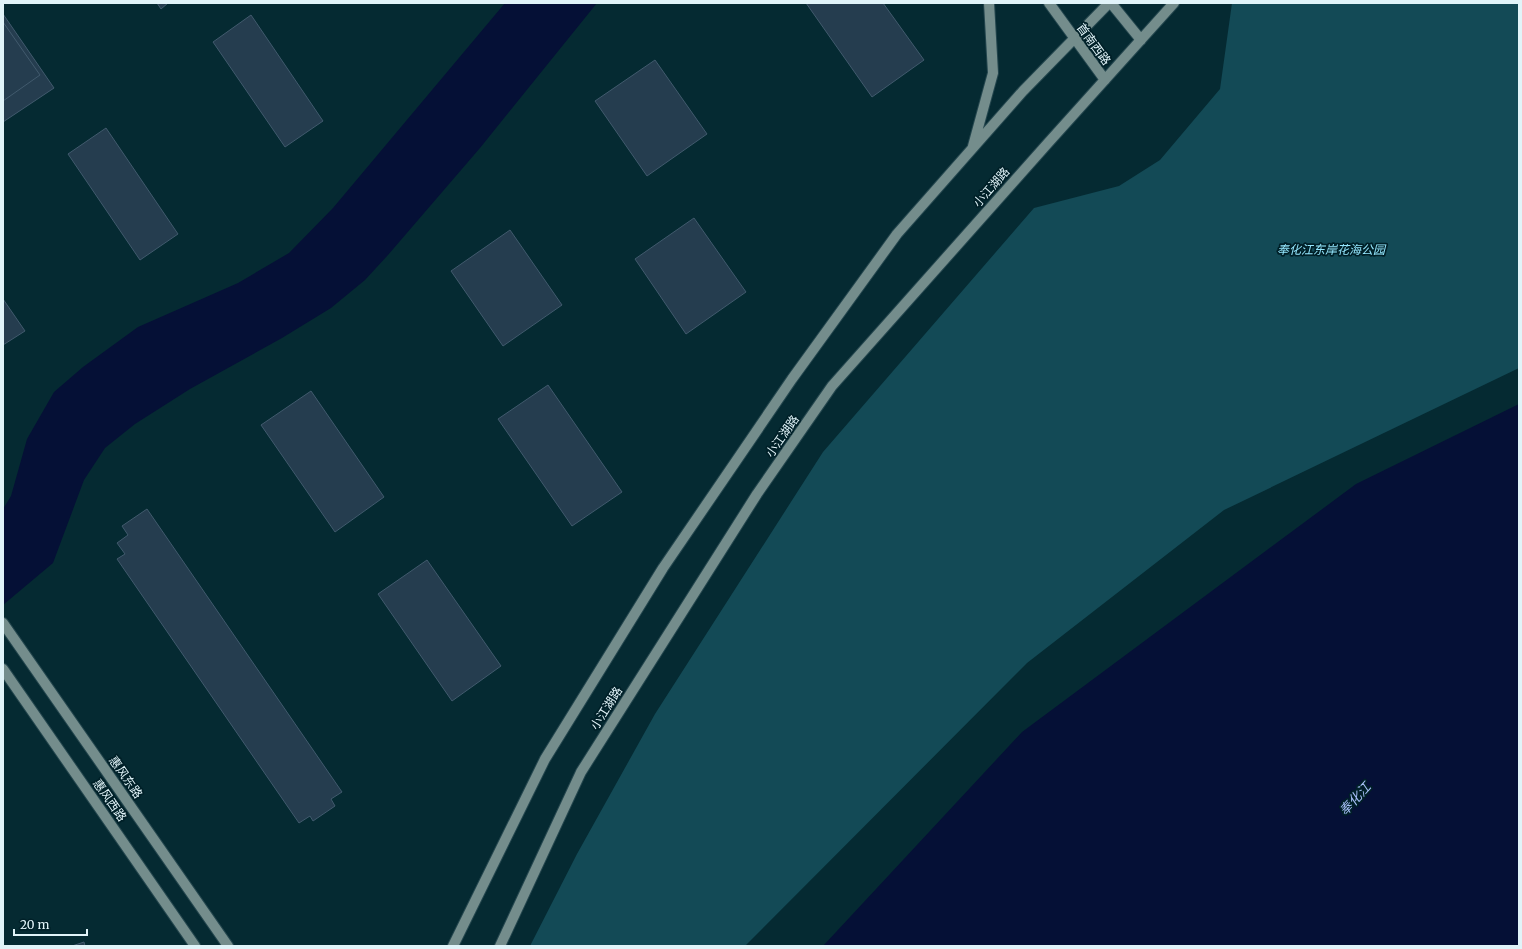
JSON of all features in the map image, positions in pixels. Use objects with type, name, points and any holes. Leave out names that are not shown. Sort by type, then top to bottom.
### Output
[{"type":"main road","points":[[972,149],[993,73],[989,3]]},
{"type":"main road","name":"首南西路","points":[[1049,3],[1105,80]]},
{"type":"main road","points":[[1110,3],[1141,40]]},
{"type":"main road","name":"小江湖路","points":[[452,946],[545,759],[663,568],[792,379],[897,234],[1023,91],[1110,3]]},
{"type":"main road","name":"小江湖路","points":[[500,946],[581,772],[757,494],[832,386],[1174,3]]},
{"type":"main road","name":"惠风东路","points":[[3,623],[228,946]]},
{"type":"main road","name":"惠风西路","points":[[3,669],[195,946]]},
{"type":"green space","name":"奉化江东岸花海公园","points":[[1232,3],[1519,3],[1519,368],[1224,510],[1027,663],[745,946],[530,946],[577,854],[655,714],[823,452],[1034,208],[1119,186],[1160,160],[1220,89]]},
{"type":"water","points":[[505,3],[597,3],[480,148],[365,280],[331,308],[282,338],[190,389],[135,424],[105,448],[84,480],[53,563],[3,605],[3,509],[11,496],[27,439],[54,392],[83,367],[138,327],[238,283],[289,253],[333,208]]},
{"type":"water","name":"奉化江","points":[[1519,404],[1519,946],[823,946],[1022,732],[1356,484]]},
{"type":"building","points":[[157,3],[168,3],[161,9]]},
{"type":"building","points":[[806,3],[883,3],[924,60],[872,97]]},
{"type":"building","points":[[3,14],[54,88],[3,122]]},
{"type":"building","points":[[251,15],[323,121],[285,147],[213,42]]},
{"type":"building","points":[[3,22],[40,75],[3,101]]},
{"type":"building","points":[[655,60],[707,134],[647,176],[595,101]]},
{"type":"building","points":[[106,128],[178,234],[140,260],[68,154]]},
{"type":"building","points":[[694,218],[746,292],[686,334],[635,259]]},
{"type":"building","points":[[510,230],[562,305],[503,346],[451,271]]},
{"type":"building","points":[[3,299],[25,331],[3,345]]},
{"type":"building","points":[[548,385],[622,492],[572,526],[498,419]]},
{"type":"building","points":[[311,391],[384,497],[335,532],[261,425]]},
{"type":"building","points":[[147,509],[342,792],[331,799],[335,806],[313,821],[310,816],[299,823],[117,559],[125,554],[117,543],[128,535],[122,526]]},
{"type":"building","points":[[427,560],[501,666],[452,701],[378,594]]},
{"type":"building","points":[[84,942],[85,946],[72,946]]}]
